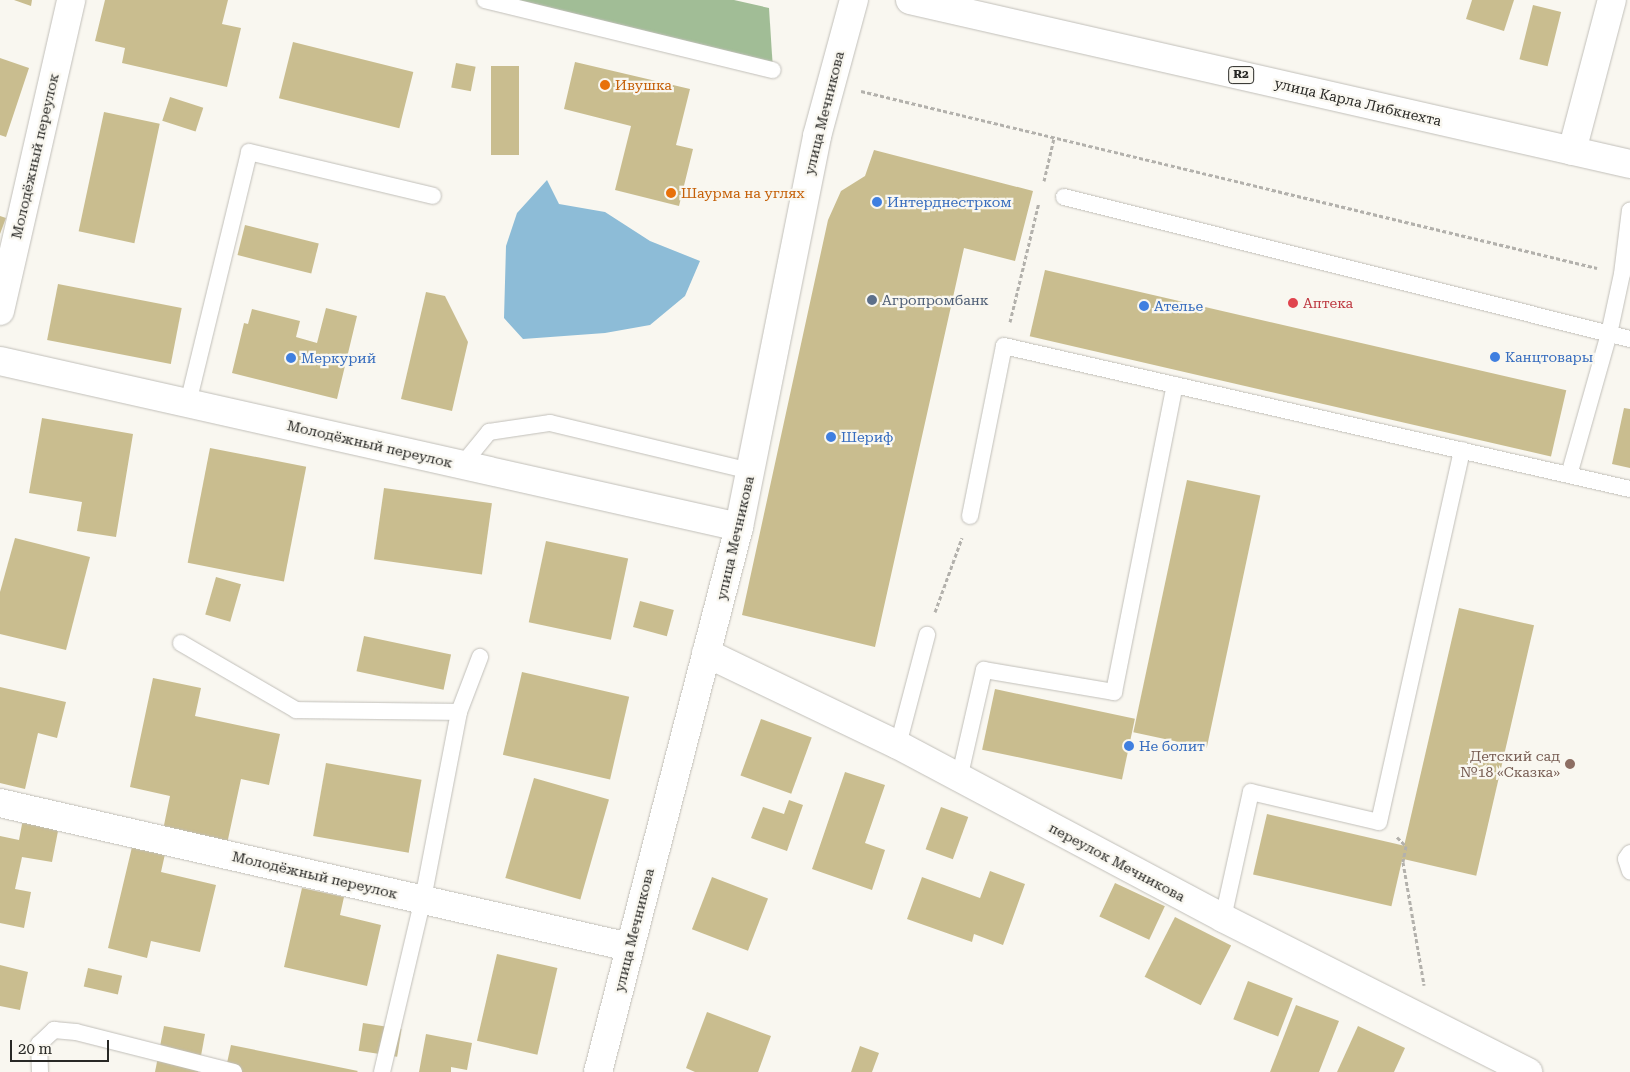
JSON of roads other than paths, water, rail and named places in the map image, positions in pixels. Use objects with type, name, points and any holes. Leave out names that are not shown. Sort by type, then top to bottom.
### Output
[{"type":"street","name":"Молодёжный переулок","points":[[0,312],[71,0]]},
{"type":"street","name":"улица Мечникова","points":[[598,1072],[739,527],[830,83],[854,0]]},
{"type":"street","name":"улица Карла Либкнехта","points":[[910,0],[1630,164]]},
{"type":"street","points":[[1572,150],[1612,0]]},
{"type":"street","name":"Молодёжный переулок","points":[[0,361],[739,527]]},
{"type":"street","name":"переулок Мечникова","points":[[706,653],[898,745],[1223,918],[1528,1072]]},
{"type":"street","name":"Молодёжный переулок","points":[[0,803],[629,947]]},
{"type":"lane","points":[[485,0],[773,70]]},
{"type":"lane","points":[[188,403],[249,152],[433,196]]},
{"type":"lane","points":[[1064,197],[1630,339]]},
{"type":"lane","points":[[1569,475],[1609,334],[1622,274],[1630,210]]},
{"type":"lane","points":[[970,516],[1004,346],[1630,489]]},
{"type":"lane","points":[[959,779],[984,670],[1114,692],[1175,385]]},
{"type":"lane","points":[[462,465],[488,432],[550,423],[750,471]]},
{"type":"lane","points":[[1223,918],[1251,792],[1379,822],[1462,450]]},
{"type":"lane","points":[[898,745],[927,635]]},
{"type":"lane","points":[[181,643],[296,710],[459,712]]},
{"type":"lane","points":[[382,1072],[423,899],[459,712],[480,657]]},
{"type":"lane","points":[[1630,853],[1626,859],[1630,871]]},
{"type":"lane","points":[[40,1072],[39,1044],[54,1030],[76,1032],[234,1072]]},
{"type":"water","points":[[547,180],[559,204],[605,212],[650,241],[700,261],[685,296],[650,325],[605,333],[523,339],[504,318],[506,246],[517,213]]},
{"type":"place","name":"Ивушка","points":[[605,85]]},
{"type":"place","name":"Шаурма на углях","points":[[671,193]]},
{"type":"place","name":"Интерднестрком","points":[[877,202]]},
{"type":"place","name":"Агропромбанк","points":[[872,300]]},
{"type":"place","name":"Аптека","points":[[1293,303]]},
{"type":"place","name":"Ателье","points":[[1144,306]]},
{"type":"place","name":"Канцтовары","points":[[1495,357]]},
{"type":"place","name":"Меркурий","points":[[291,358]]},
{"type":"place","name":"Шериф","points":[[831,437]]},
{"type":"place","name":"Не болит","points":[[1129,746]]},
{"type":"place","name":"Детский сад №18 «Сказка»","points":[[1570,764]]}]
